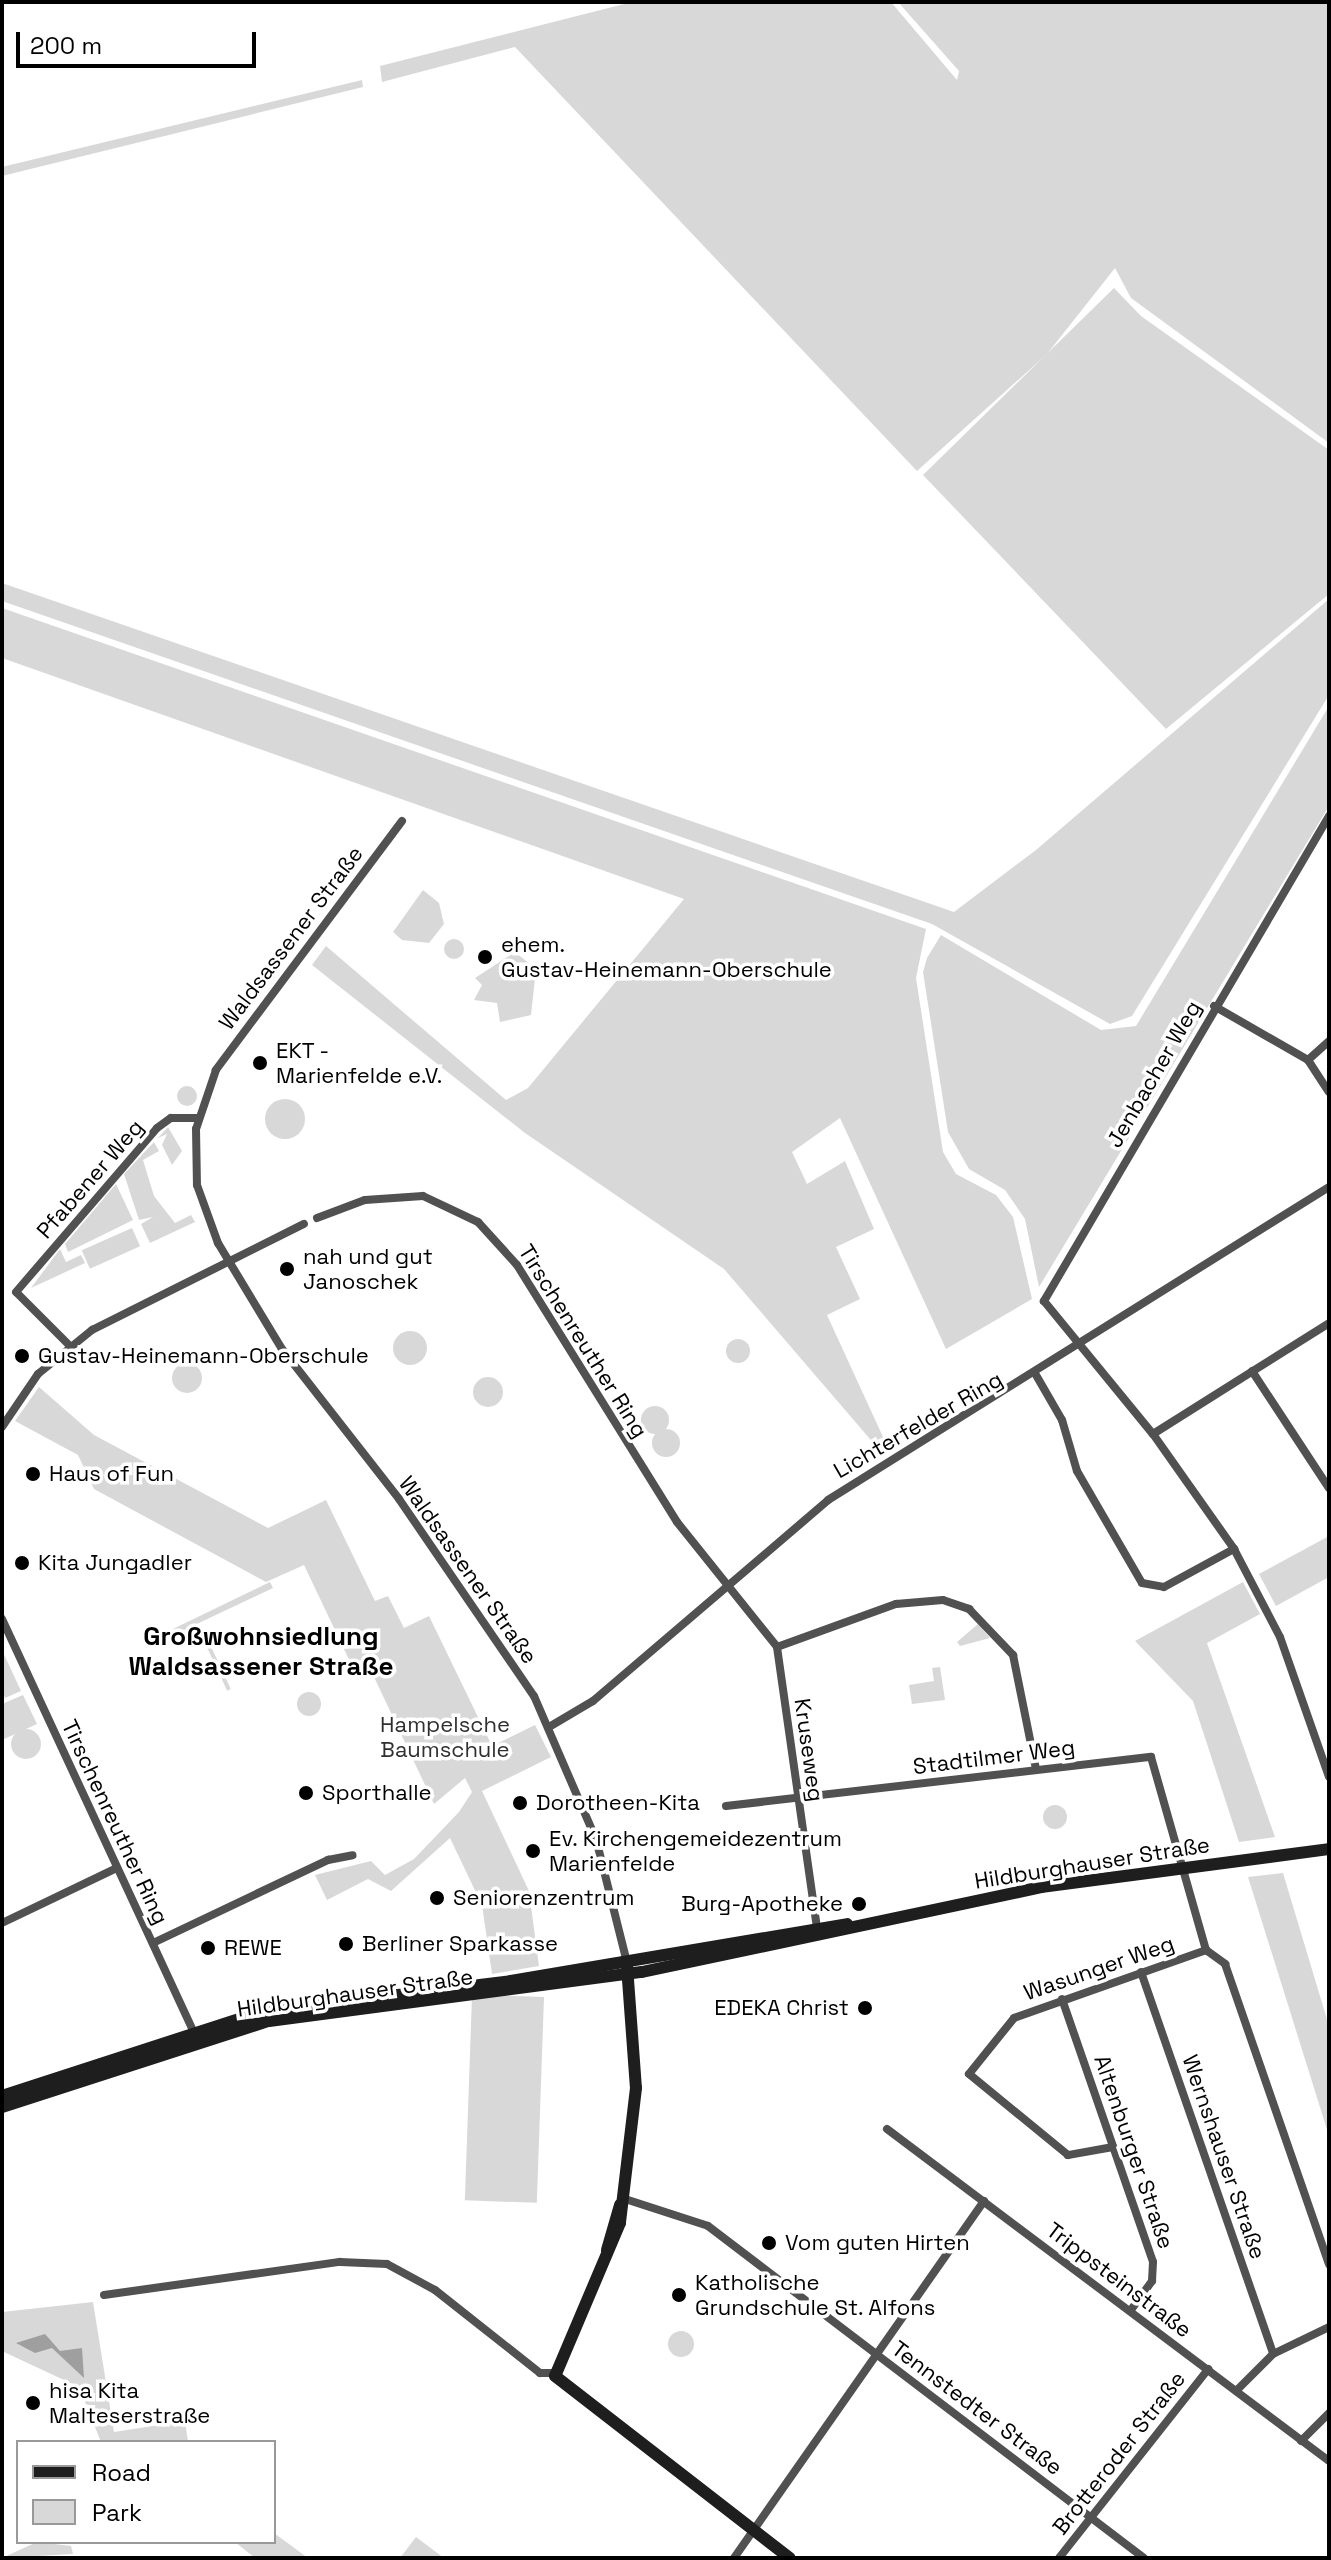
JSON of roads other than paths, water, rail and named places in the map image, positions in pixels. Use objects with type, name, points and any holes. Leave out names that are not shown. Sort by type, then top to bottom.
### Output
[{"type":"main road","name":"Hildburghauser Straße","points":[[2,2096],[195,2035],[269,2021],[628,1968],[862,1926],[1041,1887],[1329,1849]]},
{"type":"main road","points":[[628,1968],[636,2088],[620,2201],[607,2250],[555,2373],[790,2558]]},
{"type":"main road","name":"Hildburghauser Straße","points":[[2,2107],[195,2035]]},
{"type":"street","name":"Jenbacher Weg","points":[[1083,1346],[1045,1298],[1214,1006],[1329,816]]},
{"type":"street","name":"Waldsassener Straße","points":[[402,821],[230,1048],[198,1118],[197,1185],[229,1261],[321,1405],[463,1589],[549,1727],[596,1839],[628,1968]]},
{"type":"street","points":[[1214,1006],[1308,1060],[1329,1092]]},
{"type":"street","points":[[1308,1060],[1329,1041]]},
{"type":"street","name":"Pfabener Weg","points":[[70,1346],[16,1292],[157,1128],[171,1118],[198,1118]]},
{"type":"street","name":"Lichterfelder Ring","points":[[549,1727],[593,1701],[727,1582],[854,1482],[1083,1346],[1329,1187]]},
{"type":"street","name":"Tirschenreuther Ring","points":[[317,1218],[404,1194],[438,1200],[482,1225],[517,1265],[677,1522],[727,1582]]},
{"type":"street","points":[[2,1427],[23,1391],[70,1346],[304,1224]]},
{"type":"street","points":[[1153,1434],[1329,1323]]},
{"type":"street","points":[[1083,1346],[1153,1434],[1234,1549],[1292,1666],[1329,1777]]},
{"type":"street","points":[[1252,1371],[1329,1488]]},
{"type":"street","points":[[1036,1375],[1064,1424],[1077,1471],[1142,1583],[1164,1587],[1234,1549]]},
{"type":"street","name":"Kruseweg","points":[[727,1582],[777,1647],[818,1934]]},
{"type":"street","points":[[777,1647],[896,1604],[943,1600],[969,1609],[1013,1655],[1036,1769]]},
{"type":"street","name":"Tirschenreuther Ring","points":[[2,1619],[195,2035]]},
{"type":"street","name":"Stadtilmer Weg","points":[[726,1806],[1151,1757],[1183,1868]]},
{"type":"street","points":[[153,1943],[328,1860],[353,1855]]},
{"type":"street","points":[[2,1923],[117,1868]]},
{"type":"street","points":[[1183,1868],[1206,1950],[1225,1964],[1329,2264]]},
{"type":"street","name":"Wasunger Weg","points":[[1113,2147],[1068,2155],[968,2080],[1010,2021],[1062,1999],[1206,1950]]},
{"type":"street","name":"Wernshauser Straße","points":[[1141,1972],[1273,2354]]},
{"type":"street","name":"Altenburger Straße","points":[[1062,1999],[1154,2269],[1130,2311]]},
{"type":"street","name":"Trippsteinstraße","points":[[887,2129],[1329,2461]]},
{"type":"street","name":"Tennstedter Straße","points":[[620,2201],[699,2221],[1144,2558]]},
{"type":"street","points":[[734,2558],[984,2201]]},
{"type":"street","points":[[104,2295],[340,2262],[387,2264],[435,2290],[540,2373],[555,2373]]},
{"type":"street","points":[[1236,2391],[1273,2354],[1329,2327]]},
{"type":"street","name":"Brotteroder Straße","points":[[1059,2558],[1208,2369]]},
{"type":"street","points":[[1301,2441],[1329,2413]]},
{"type":"place","name":"ehem. Gustav-Heinemann-Oberschule","points":[[485,957]]},
{"type":"place","name":"EKT - Marienfelde e.V.","points":[[260,1063]]},
{"type":"place","name":"nah und gut Janoschek","points":[[287,1269]]},
{"type":"place","name":"Gustav-Heinemann-Oberschule","points":[[22,1356]]},
{"type":"place","name":"Haus of Fun","points":[[33,1474]]},
{"type":"place","name":"Kita Jungadler","points":[[22,1563]]},
{"type":"place","name":"Sporthalle","points":[[306,1793]]},
{"type":"place","name":"Dorotheen-Kita","points":[[520,1803]]},
{"type":"place","name":"Ev. Kirchengemeidezentrum Marienfelde","points":[[533,1851]]},
{"type":"place","name":"Seniorenzentrum","points":[[437,1898]]},
{"type":"place","name":"Burg-Apotheke","points":[[859,1904]]},
{"type":"place","name":"Berliner Sparkasse","points":[[346,1944]]},
{"type":"place","name":"REWE","points":[[208,1948]]},
{"type":"place","name":"EDEKA Christ","points":[[865,2008]]},
{"type":"place","name":"Vom guten Hirten","points":[[769,2243]]},
{"type":"place","name":"Katholische Grundschule St. Alfons","points":[[679,2295]]},
{"type":"place","name":"hisa Kita Malteserstraße","points":[[33,2403]]},
{"type":"district","name":"Großwohnsiedlung Waldsassener Straße","points":[[261,1652]]},
{"type":"park label","name":"Hampelsche Baumschule","points":[[445,1736]]}]
